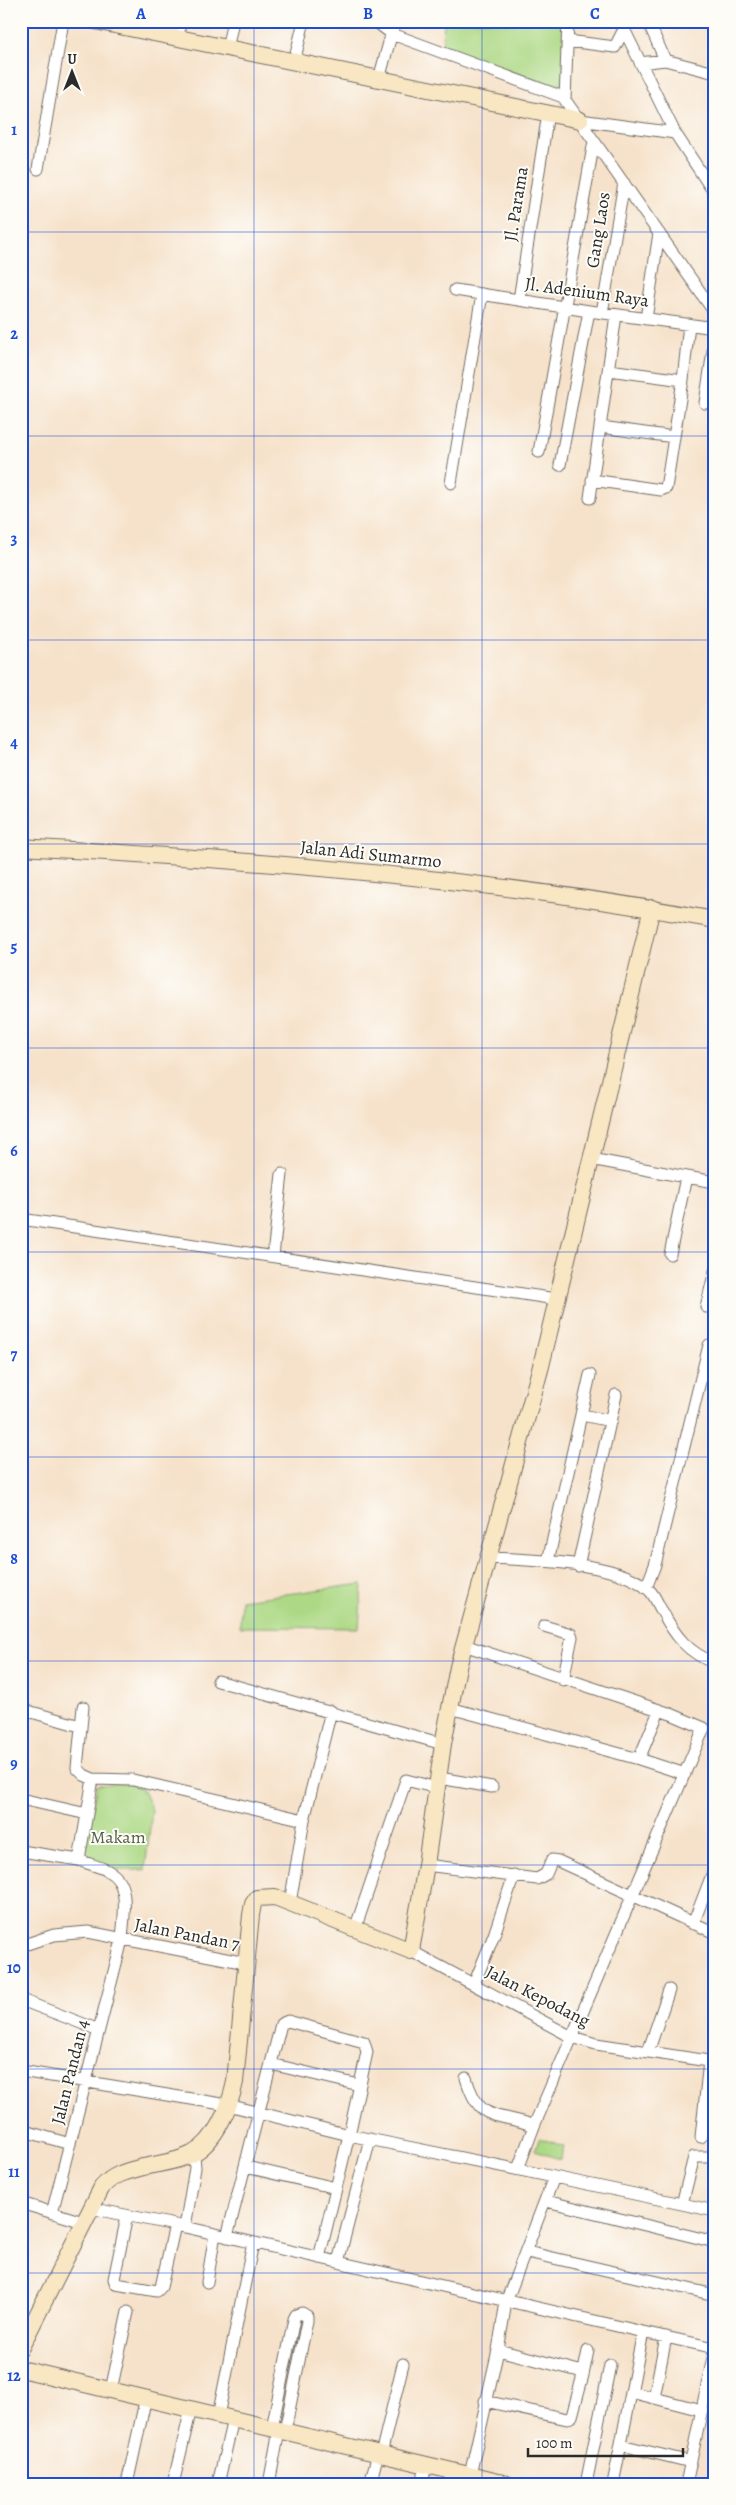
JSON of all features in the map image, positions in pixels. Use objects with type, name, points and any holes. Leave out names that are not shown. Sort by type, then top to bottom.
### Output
[{"type":"street","points":[[38,169],[63,21]]},
{"type":"street","points":[[95,21],[125,24],[177,38],[580,120],[674,133]]},
{"type":"street","points":[[177,38],[181,21]]},
{"type":"street","points":[[227,48],[233,21]]},
{"type":"street","points":[[294,62],[304,21]]},
{"type":"street","points":[[375,21],[392,34],[556,93],[565,100],[715,313]]},
{"type":"street","points":[[379,79],[395,21]]},
{"type":"street","points":[[565,100],[568,21]]},
{"type":"street","points":[[648,21],[651,61],[674,133],[715,194]]},
{"type":"street","points":[[568,41],[615,47],[622,25]]},
{"type":"street","points":[[622,25],[651,61],[715,72]]},
{"type":"street","name":"Jl. Parama","points":[[519,300],[548,113]]},
{"type":"street","points":[[539,452],[594,141]]},
{"type":"street","name":"Gang Laos","points":[[602,313],[624,183]]},
{"type":"street","points":[[646,318],[659,233]]},
{"type":"street","name":"Jl. Adenium Raya","points":[[455,290],[715,328]]},
{"type":"street","points":[[451,483],[482,294]]},
{"type":"street","points":[[560,465],[589,311]]},
{"type":"street","points":[[590,498],[616,315]]},
{"type":"street","points":[[592,480],[664,490],[683,380],[688,324]]},
{"type":"street","points":[[705,403],[715,338]]},
{"type":"street","points":[[609,370],[683,380]]},
{"type":"street","points":[[600,427],[674,437]]},
{"type":"street","name":"Jalan Adi Sumarmo","points":[[21,847],[329,869],[420,878],[652,908],[715,920]]},
{"type":"street","points":[[21,2346],[86,2215],[102,2187],[113,2176],[194,2154],[212,2134],[228,2106],[235,2082],[253,1904],[257,1898],[266,1896],[290,1903],[411,1951],[450,1708],[464,1645],[514,1472],[652,908]]},
{"type":"street","points":[[591,1159],[715,1182]]},
{"type":"street","points":[[273,1256],[282,1174]]},
{"type":"street","points":[[670,1254],[686,1177]]},
{"type":"street","points":[[21,1219],[556,1299]]},
{"type":"street","points":[[706,1307],[715,1271]]},
{"type":"street","points":[[646,1588],[655,1565],[709,1344]]},
{"type":"street","points":[[548,1562],[590,1375]]},
{"type":"street","points":[[578,1566],[612,1420],[616,1395]]},
{"type":"street","points":[[582,1415],[612,1420]]},
{"type":"street","points":[[488,1558],[548,1562],[614,1572],[651,1592],[672,1631],[684,1645],[697,1655],[715,1663]]},
{"type":"street","points":[[544,1626],[571,1634],[563,1680]]},
{"type":"street","points":[[464,1645],[700,1725],[704,1728],[532,2130],[518,2169]]},
{"type":"street","points":[[218,1681],[444,1744]]},
{"type":"street","points":[[83,1707],[77,1768],[84,1776],[93,1779],[133,1780],[304,1820]]},
{"type":"street","points":[[450,1708],[639,1759],[685,1774]]},
{"type":"street","points":[[21,1710],[80,1726]]},
{"type":"street","points":[[290,1903],[304,1820],[331,1711]]},
{"type":"street","points":[[639,1759],[659,1711]]},
{"type":"street","points":[[79,1860],[93,1779]]},
{"type":"street","points":[[355,1929],[406,1780],[492,1788]]},
{"type":"street","points":[[21,1799],[87,1814]]},
{"type":"street","name":"Jalan Pandan 4","points":[[21,1851],[79,1860],[110,1871],[118,1878],[123,1888],[125,1900],[122,1940],[52,2213]]},
{"type":"street","points":[[426,1865],[537,1879],[542,1878],[551,1861],[554,1860],[589,1873],[632,1896],[715,1933]]},
{"type":"street","points":[[694,1924],[715,1867]]},
{"type":"street","points":[[474,1984],[494,1934],[514,1875]]},
{"type":"street","name":"Jalan Pandan 7","points":[[21,1946],[65,1933],[88,1932],[246,1964]]},
{"type":"street","name":"Jalan Kepodang","points":[[411,1951],[572,2037],[596,2044],[712,2062]]},
{"type":"street","points":[[648,2052],[668,1990]]},
{"type":"street","points":[[24,2001],[99,2030]]},
{"type":"street","points":[[227,2237],[281,2024],[288,2021],[364,2042],[367,2052],[320,2258]]},
{"type":"street","points":[[701,2138],[712,2062]]},
{"type":"street","points":[[271,2064],[359,2084]]},
{"type":"street","points":[[21,2071],[228,2106],[370,2139],[715,2211]]},
{"type":"street","points":[[466,2078],[473,2098],[481,2108],[492,2115],[532,2130]]},
{"type":"street","points":[[21,2130],[70,2144]]},
{"type":"street","points":[[338,2262],[370,2139]]},
{"type":"street","points":[[127,2216],[114,2279],[116,2284],[136,2289],[157,2290],[161,2287],[180,2226],[195,2168],[194,2154]]},
{"type":"street","points":[[682,2204],[694,2157],[715,2157]]},
{"type":"street","points":[[246,2167],[336,2188]]},
{"type":"street","points":[[469,2480],[485,2401],[498,2350],[506,2302],[527,2252],[554,2177]]},
{"type":"street","points":[[546,2201],[715,2242]]},
{"type":"street","points":[[21,2203],[52,2213],[127,2216],[180,2226],[506,2302],[715,2348],[686,2484]]},
{"type":"street","points":[[207,2282],[215,2234]]},
{"type":"street","points":[[218,2484],[226,2417],[253,2243]]},
{"type":"street","points":[[527,2252],[715,2295]]},
{"type":"street","points":[[111,2390],[128,2312]]},
{"type":"street","points":[[270,2484],[288,2355],[296,2314],[302,2313],[307,2316],[307,2321],[301,2358],[279,2430]]},
{"type":"street","points":[[613,2484],[643,2332]]},
{"type":"street","points":[[654,2398],[666,2337]]},
{"type":"street","points":[[498,2350],[571,2369],[583,2376]]},
{"type":"street","points":[[485,2401],[567,2420],[572,2416],[588,2351]]},
{"type":"street","points":[[288,2355],[301,2358]]},
{"type":"street","points":[[370,2484],[403,2364]]},
{"type":"street","points":[[586,2484],[610,2365]]},
{"type":"street","points":[[21,2368],[380,2453],[426,2465],[469,2480],[507,2484]]},
{"type":"street","points":[[631,2392],[701,2410]]},
{"type":"street","points":[[127,2484],[146,2397]]},
{"type":"street","points":[[173,2484],[191,2409]]},
{"type":"street","points":[[621,2445],[691,2462]]},
{"type":"street","points":[[422,2484],[426,2465]]},
{"type":"green space","points":[[444,21],[567,21],[563,89],[442,50]]},
{"type":"green space","points":[[362,1584],[359,1628],[240,1627],[241,1600]]},
{"type":"green space","name":"Makam","points":[[126,1783],[141,1787],[152,1810],[145,1870],[119,1870],[83,1858],[97,1785]]},
{"type":"green space","points":[[539,2138],[564,2146],[560,2159],[535,2151]]},
{"type":"waterway","points":[[628,21],[645,59]]},
{"type":"waterway","points":[[707,172],[715,183]]}]
